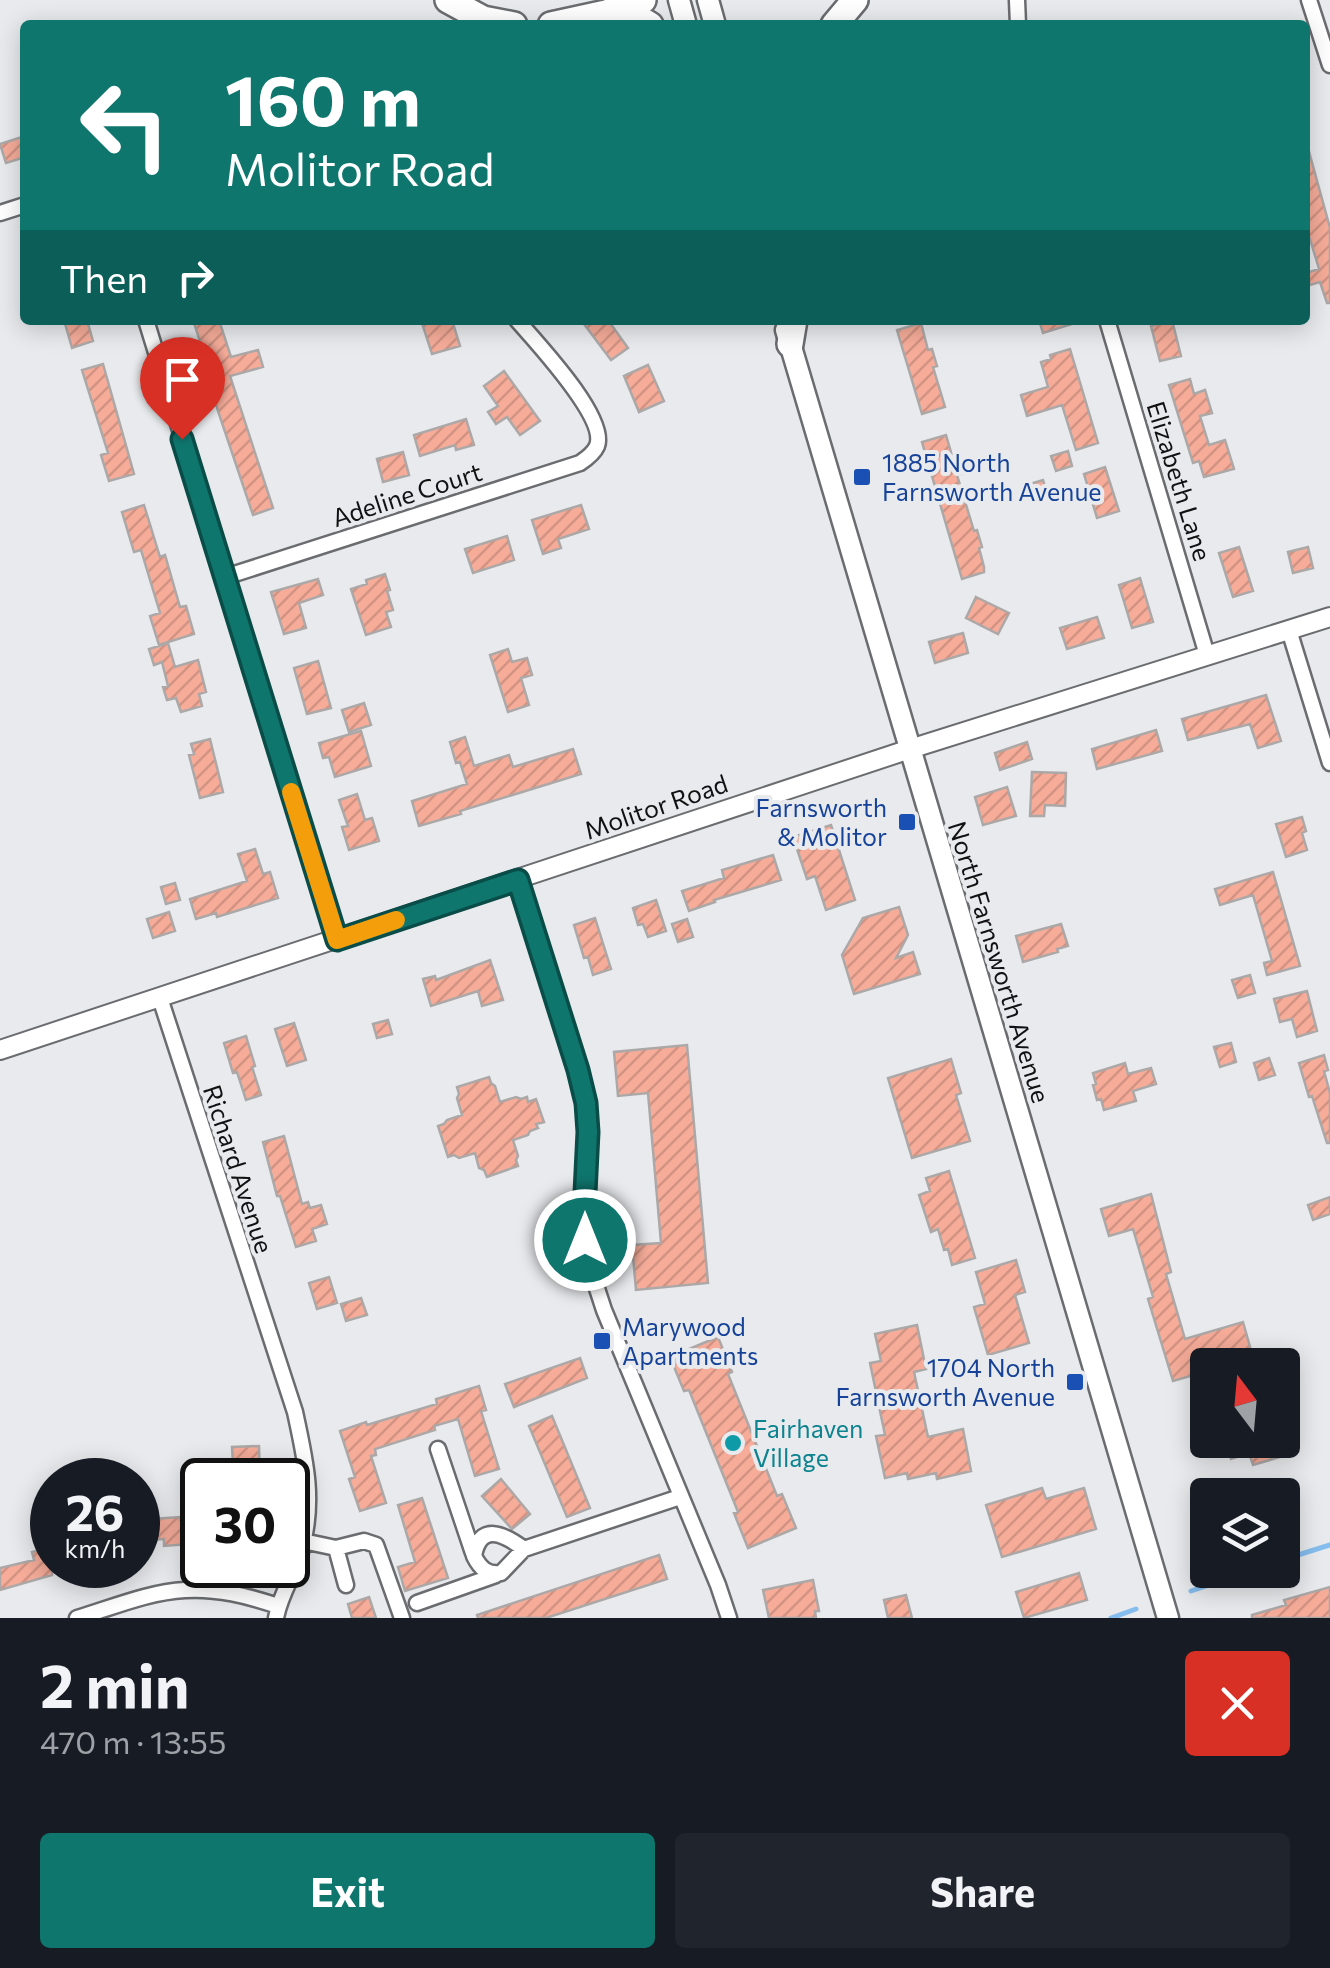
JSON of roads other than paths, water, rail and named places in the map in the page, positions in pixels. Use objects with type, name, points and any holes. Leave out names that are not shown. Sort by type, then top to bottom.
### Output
[{"type":"highway","points":[[448,0],[488,20]]},
{"type":"highway","points":[[577,20],[643,0]]},
{"type":"highway","points":[[838,20],[855,0]]},
{"type":"highway","points":[[606,14],[642,20]]},
{"type":"main road","name":"North Farnsworth Avenue","points":[[789,328],[1168,1618]]},
{"type":"street","points":[[1309,0],[1330,65]]},
{"type":"street","points":[[148,325],[337,940]]},
{"type":"street","name":"Adeline Court","points":[[225,578],[580,463],[596,447],[598,435],[589,411],[521,325]]},
{"type":"street","name":"Elizabeth Lane","points":[[1108,325],[1207,655]]},
{"type":"street","name":"Molitor Road","points":[[0,1050],[910,749],[1330,618]]},
{"type":"street","points":[[1290,630],[1330,763]]},
{"type":"street","points":[[518,880],[586,1103],[584,1213],[589,1264],[729,1618]]},
{"type":"street","name":"Richard Avenue","points":[[160,998],[295,1412],[304,1458]]},
{"type":"street","points":[[438,1449],[474,1556],[487,1572],[501,1573]]},
{"type":"street","points":[[417,1603],[501,1573],[524,1549],[680,1497]]},
{"type":"street","points":[[474,1556],[478,1541],[491,1534],[505,1536],[524,1549]]},
{"type":"street","points":[[310,1543],[336,1548],[364,1541],[376,1546],[402,1618]]},
{"type":"street","points":[[336,1548],[346,1584]]},
{"type":"street","name":"Richard Avenue","points":[[277,1612],[287,1588]]},
{"type":"street","points":[[77,1618],[184,1590],[244,1595],[277,1612]]},
{"type":"waterway","points":[[1300,1554],[1330,1545]]},
{"type":"waterway","points":[[1191,1591],[1200,1588]]},
{"type":"waterway","points":[[1111,1618],[1136,1609]]},
{"type":"place","name":"1885 North Farnsworth Avenue","points":[[862,477]]},
{"type":"place","name":"Farnsworth & Molitor","points":[[907,822]]},
{"type":"place","name":"Marywood Apartments","points":[[602,1341]]},
{"type":"place","name":"1704 North Farnsworth Avenue","points":[[1075,1382]]},
{"type":"place","name":"Fairhaven Village","points":[[733,1443]]}]
